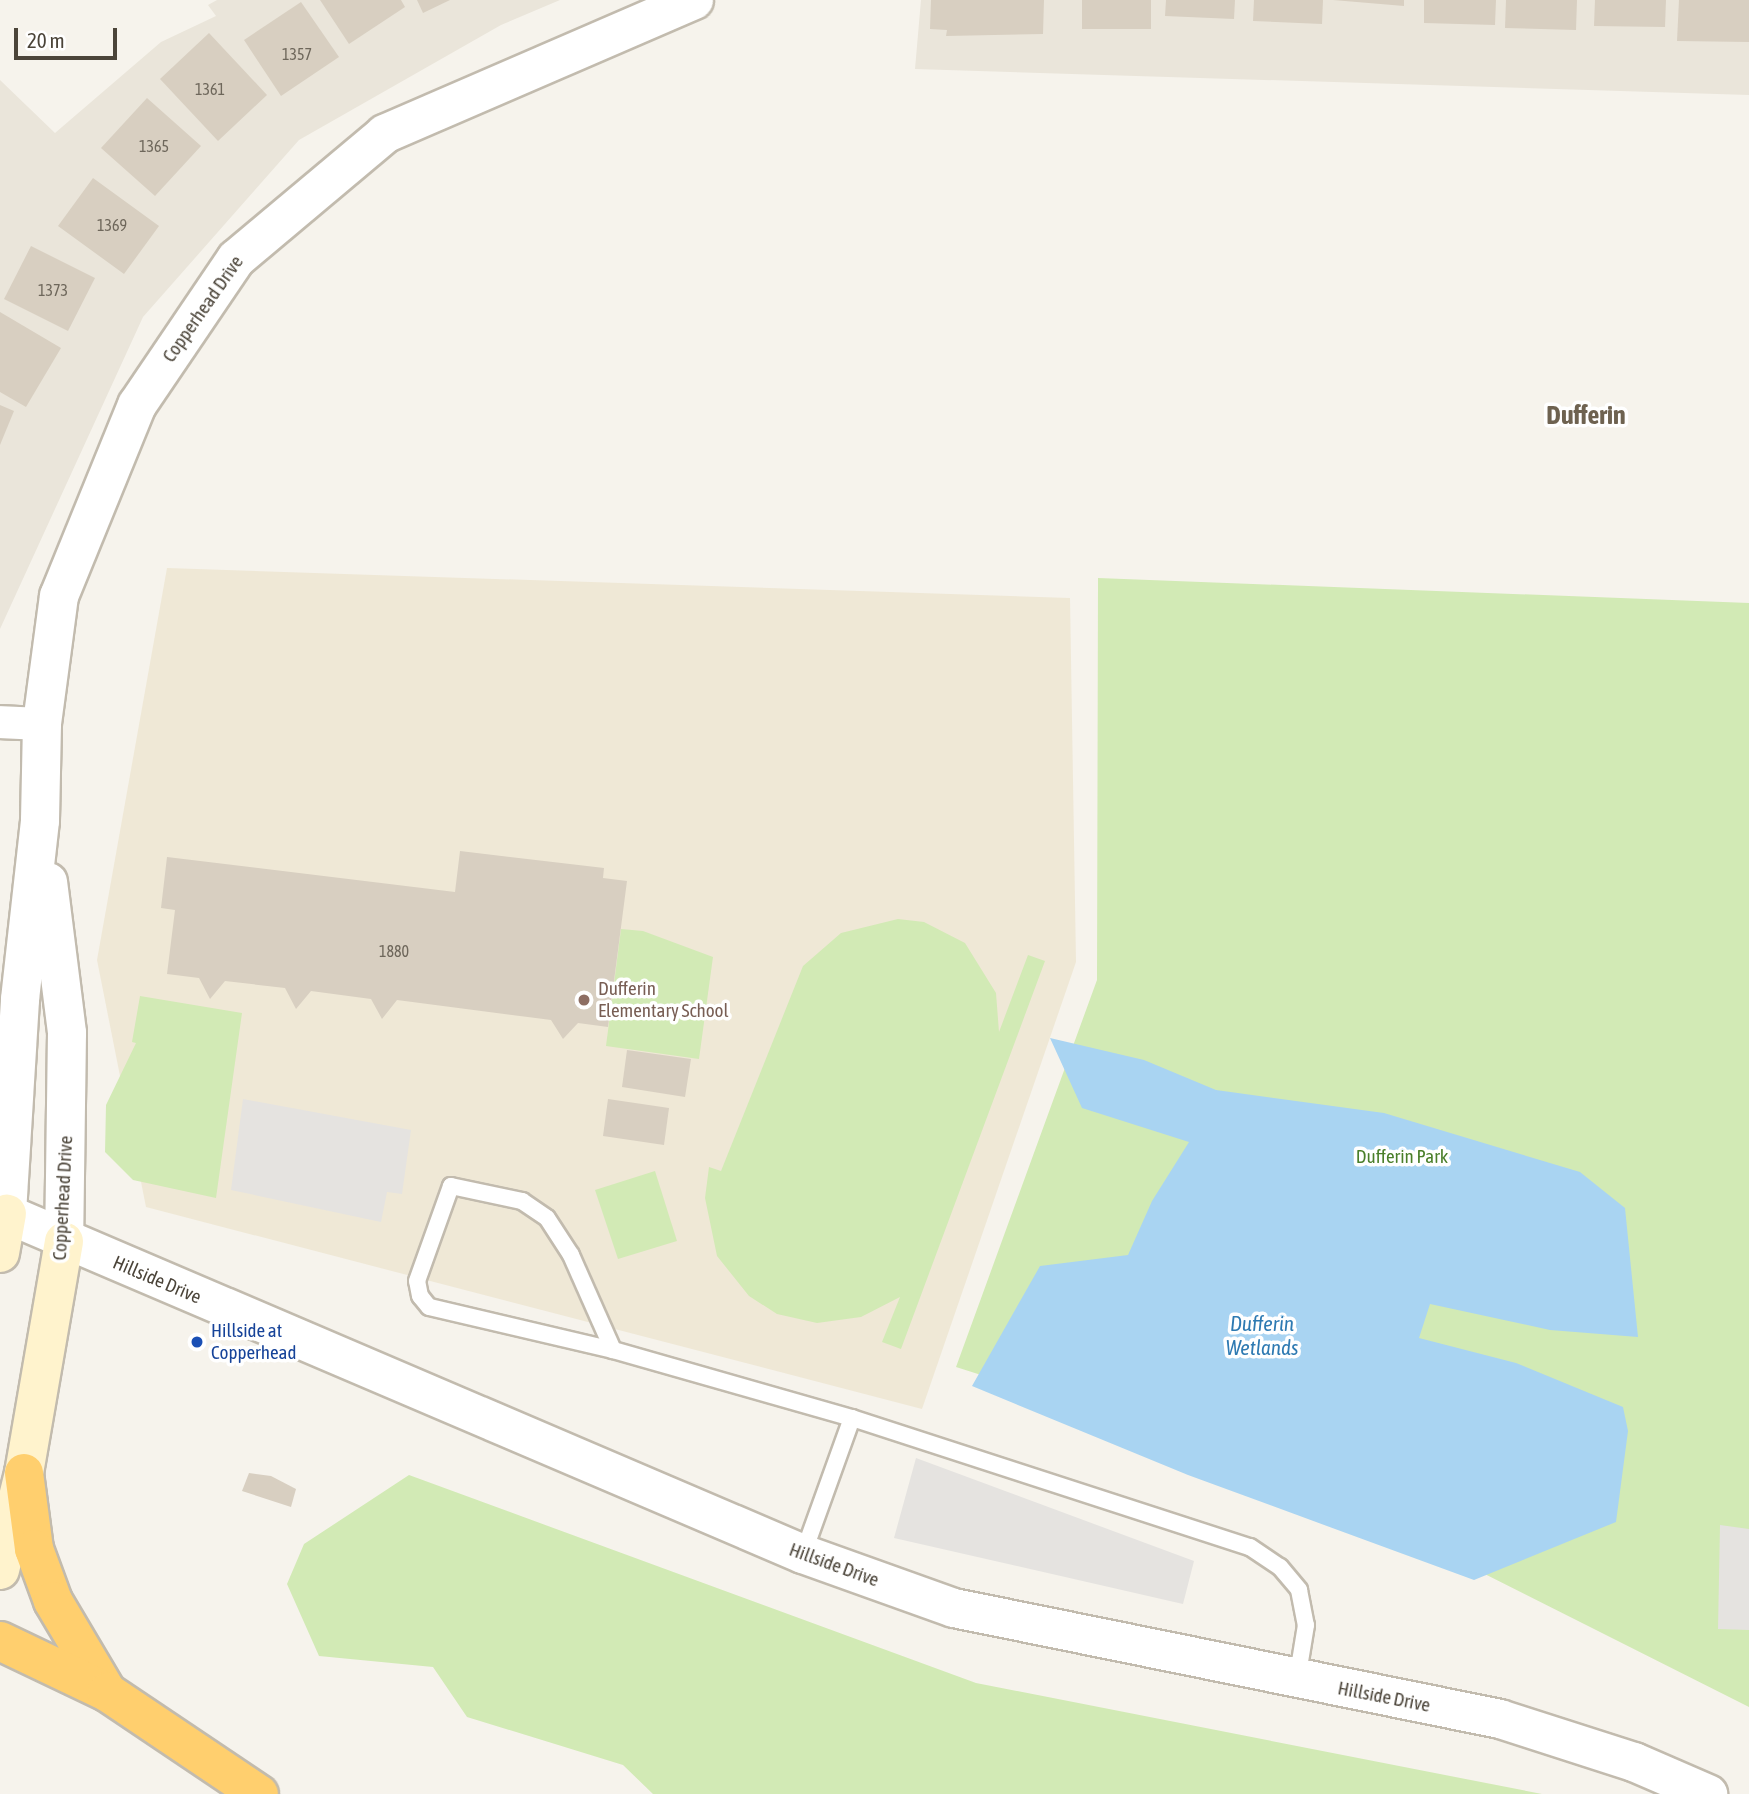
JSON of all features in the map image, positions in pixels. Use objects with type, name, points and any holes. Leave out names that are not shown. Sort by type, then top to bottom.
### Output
[{"type":"highway","points":[[24,1473],[34,1549],[53,1601],[107,1692]]},
{"type":"highway","points":[[0,1641],[107,1692],[260,1794]]},
{"type":"main road","name":"Copperhead Drive","points":[[0,1253],[4,1212]]},
{"type":"main road","name":"Copperhead Drive","points":[[0,1570],[24,1473],[64,1241]]},
{"type":"street","name":"Copperhead Drive","points":[[4,1212],[20,1000],[40,821],[42,724],[59,596],[137,405],[236,259],[385,134],[694,0]]},
{"type":"street","points":[[0,722],[42,724]]},
{"type":"street","name":"Copperhead Drive","points":[[40,821],[68,1034],[64,1241]]},
{"type":"street","name":"Hillside Drive","points":[[4,1212],[64,1241],[803,1554],[954,1608],[1297,1680],[1500,1719],[1634,1762],[1708,1794]]},
{"type":"lane","points":[[613,1350],[571,1255],[547,1218],[522,1201],[451,1186],[418,1281],[420,1296],[429,1307],[613,1350],[852,1418],[1251,1547],[1280,1567],[1299,1590],[1306,1625],[1297,1680]]},
{"type":"lane","points":[[803,1554],[852,1418]]},
{"type":"shaded area","points":[[217,0],[560,0],[501,25],[299,140],[143,317],[0,629],[0,80],[55,133],[161,42],[216,16],[208,5]]},
{"type":"shaded area","points":[[921,0],[1749,0],[1749,95],[915,69]]},
{"type":"shaded area","name":"Dufferin Elementary School","points":[[167,568],[1070,598],[1076,962],[922,1409],[146,1207],[97,960]]},
{"type":"shaded area","points":[[243,1099],[411,1130],[402,1194],[387,1192],[381,1222],[231,1190]]},
{"type":"shaded area","points":[[916,1458],[1194,1561],[1183,1604],[894,1538]]},
{"type":"shaded area","points":[[1720,1525],[1749,1529],[1749,1630],[1718,1629]]},
{"type":"green space","name":"Dufferin Park","points":[[1098,578],[1749,603],[1749,1707],[1437,1550],[1028,1390],[956,1367],[1097,980]]},
{"type":"green space","points":[[898,919],[924,922],[965,943],[996,993],[999,1032],[1028,955],[1045,961],[901,1349],[882,1342],[900,1297],[861,1317],[817,1323],[777,1314],[749,1296],[717,1256],[705,1198],[709,1167],[721,1171],[803,966],[841,933]]},
{"type":"green space","points":[[621,929],[643,931],[713,957],[699,1059],[606,1046]]},
{"type":"green space","points":[[140,996],[242,1013],[216,1198],[133,1180],[105,1152],[106,1105],[136,1043],[132,1042]]},
{"type":"green space","points":[[655,1171],[677,1241],[618,1259],[595,1190]]},
{"type":"green space","points":[[409,1475],[976,1683],[1542,1794],[653,1794],[623,1765],[467,1717],[433,1667],[319,1656],[287,1584],[304,1544]]},
{"type":"water","name":"Dufferin Wetlands","points":[[1050,1038],[1144,1060],[1216,1090],[1384,1113],[1580,1172],[1625,1208],[1638,1337],[1550,1330],[1430,1304],[1419,1338],[1516,1363],[1623,1407],[1628,1431],[1616,1522],[1474,1580],[1188,1475],[972,1386],[1040,1266],[1128,1255],[1152,1201],[1189,1142],[1082,1108]]},
{"type":"building","points":[[320,0],[401,0],[405,7],[349,44]]},
{"type":"building","points":[[417,0],[450,0],[423,13]]},
{"type":"building","points":[[931,0],[1044,0],[1043,34],[946,36],[947,30],[930,29]]},
{"type":"building","points":[[1082,0],[1151,0],[1151,29],[1082,29]]},
{"type":"building","points":[[1166,0],[1235,0],[1234,19],[1165,16]]},
{"type":"building","points":[[1254,0],[1323,0],[1322,24],[1253,21]]},
{"type":"building","points":[[1333,0],[1404,0],[1404,6]]},
{"type":"building","points":[[1424,0],[1496,0],[1495,25],[1424,23]]},
{"type":"building","points":[[1506,0],[1577,0],[1576,30],[1505,28]]},
{"type":"building","points":[[1595,0],[1666,0],[1665,27],[1594,26]]},
{"type":"building","points":[[1679,0],[1749,0],[1749,42],[1677,41]]},
{"type":"building","points":[[301,2],[339,57],[281,96],[244,40]]},
{"type":"building","points":[[209,33],[267,95],[218,141],[160,79]]},
{"type":"building","points":[[147,98],[201,146],[155,196],[101,148]]},
{"type":"building","points":[[93,178],[159,226],[124,274],[58,226]]},
{"type":"building","points":[[31,246],[95,278],[68,331],[4,299]]},
{"type":"building","points":[[0,312],[61,348],[26,407],[0,392]]},
{"type":"building","points":[[0,405],[14,411],[0,445]]},
{"type":"building","points":[[460,851],[604,868],[603,878],[627,881],[608,1027],[578,1023],[563,1039],[551,1020],[397,1000],[382,1019],[371,999],[311,991],[296,1009],[285,988],[225,981],[210,999],[199,978],[167,974],[175,910],[161,908],[167,857],[455,892]]},
{"type":"building","points":[[627,1050],[691,1059],[685,1097],[622,1087]]},
{"type":"building","points":[[608,1099],[669,1108],[664,1145],[603,1136]]},
{"type":"building","points":[[249,1473],[271,1476],[296,1489],[291,1507],[242,1491]]},
{"type":"place","name":"Dufferin Elementary School","points":[[584,1000]]},
{"type":"place","name":"Hillside at Copperhead","points":[[197,1342]]},
{"type":"district","name":"Dufferin","points":[[1586,416]]}]
